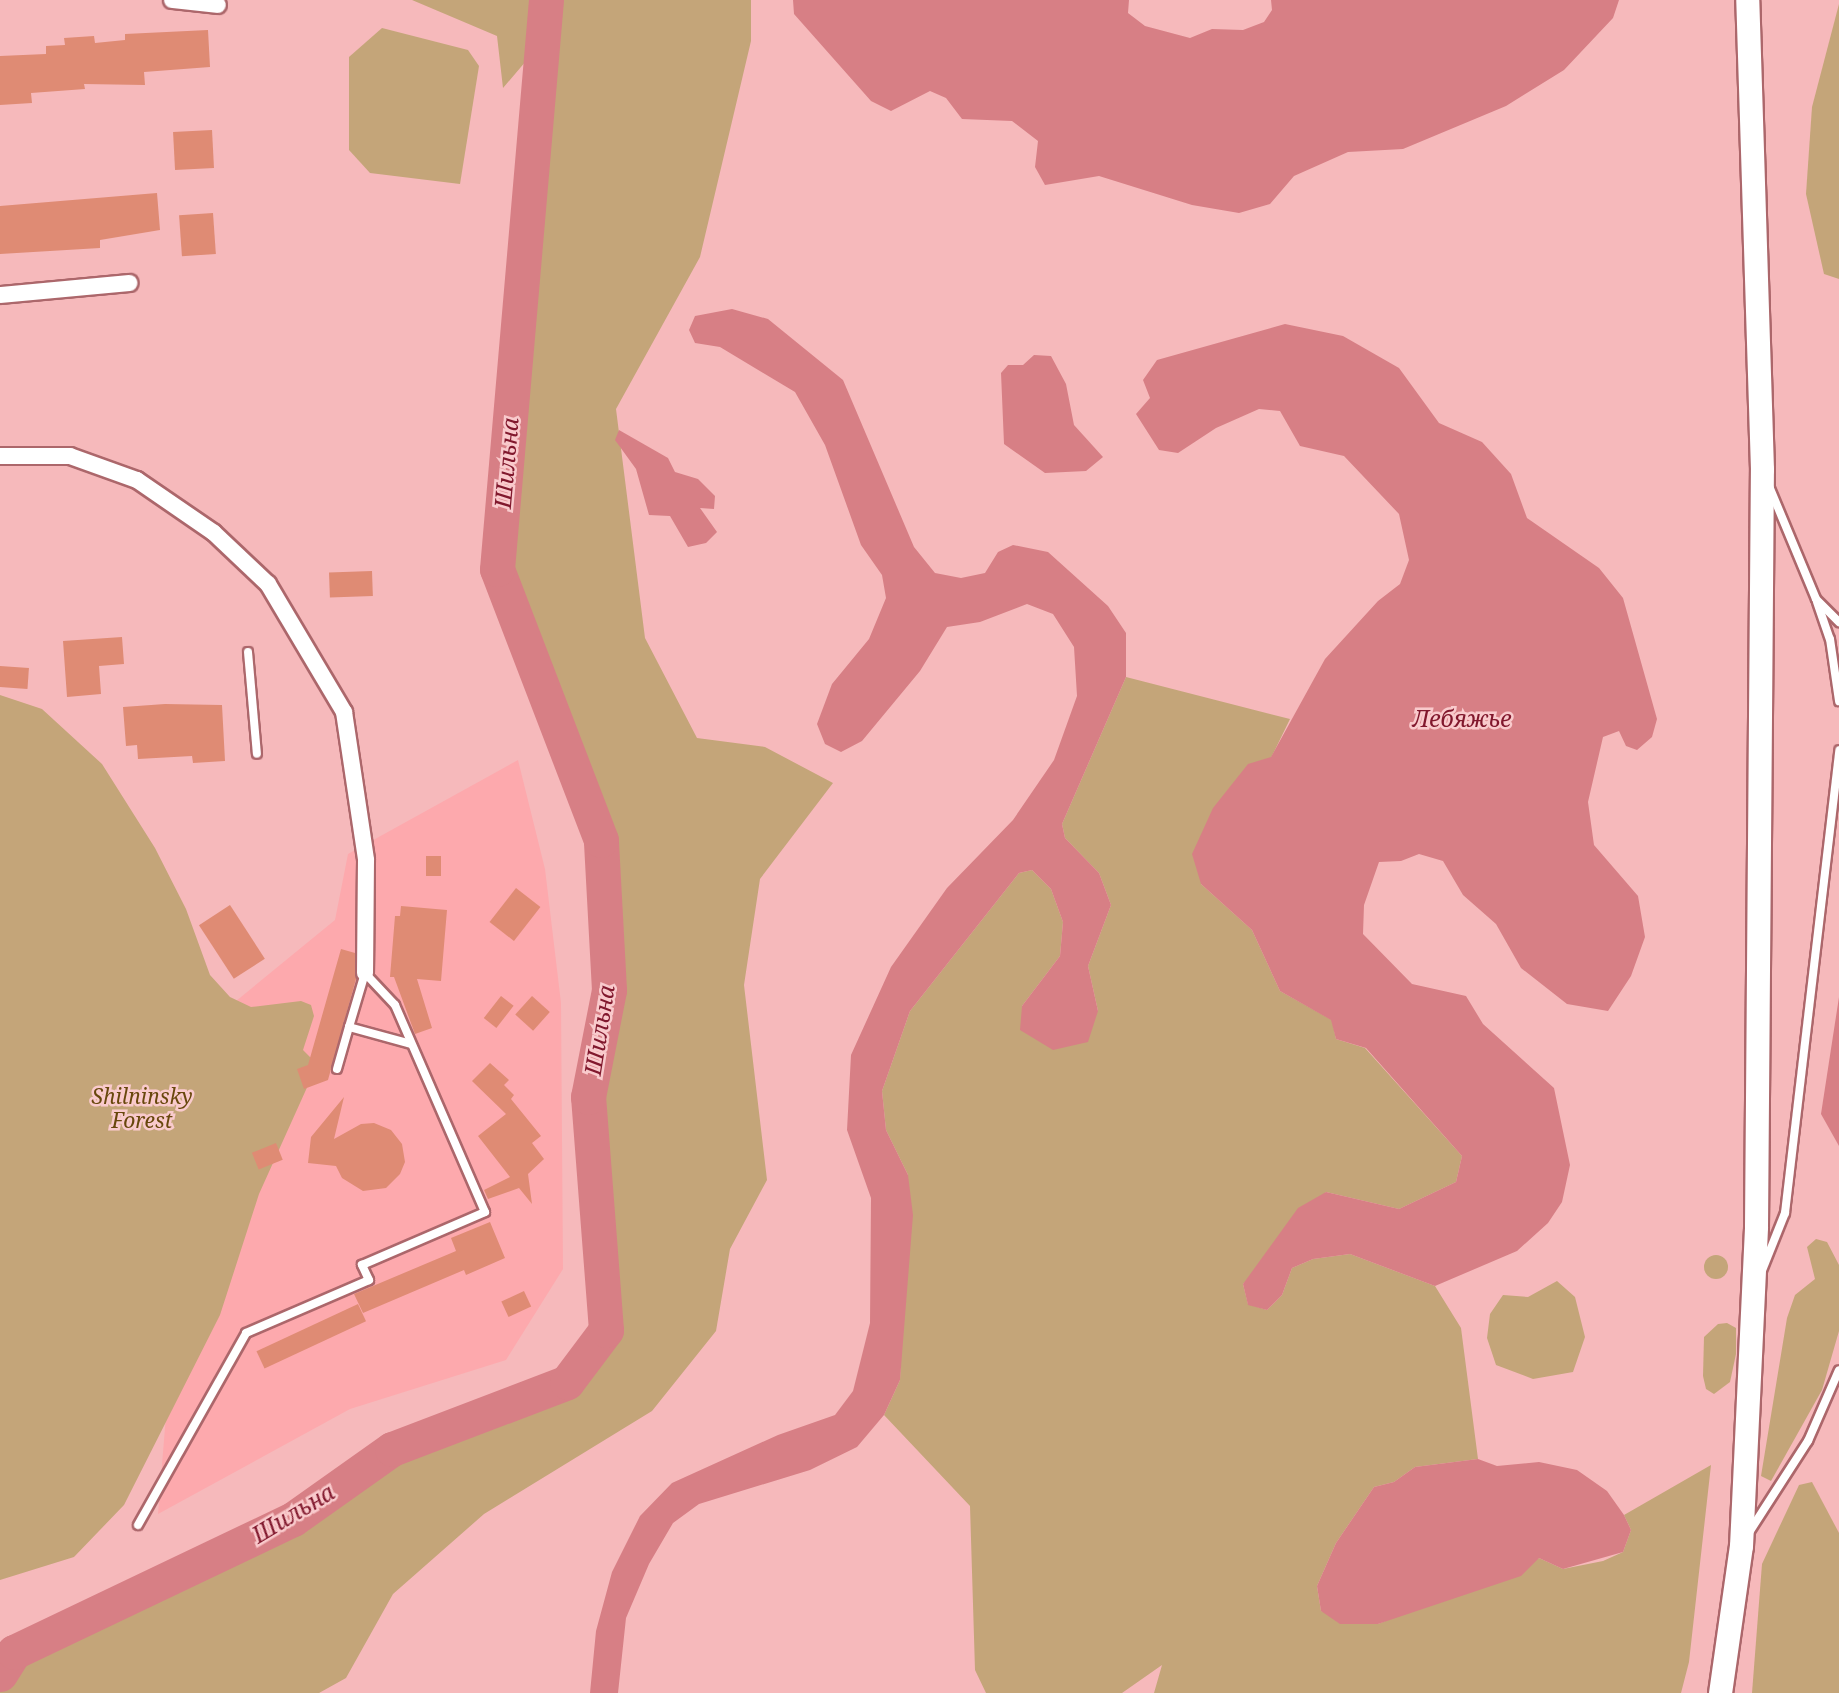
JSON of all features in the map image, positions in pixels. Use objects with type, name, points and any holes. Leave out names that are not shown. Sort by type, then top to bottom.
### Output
[{"type":"street","points":[[172,0],[218,5]]},
{"type":"street","points":[[1720,1693],[1741,1546],[1755,1287],[1762,469],[1747,0]]},
{"type":"street","points":[[0,295],[129,283]]},
{"type":"street","points":[[0,456],[70,456],[137,480],[214,533],[268,584],[344,712],[366,860],[365,973]]},
{"type":"lane","points":[[1762,469],[1830,639],[1839,701]]},
{"type":"lane","points":[[1816,599],[1839,622]]},
{"type":"lane","points":[[248,652],[257,754]]},
{"type":"lane","points":[[1755,1287],[1784,1213],[1839,750]]},
{"type":"lane","points":[[337,1069],[365,973]]},
{"type":"lane","points":[[138,1525],[237,1342],[246,1332],[369,1280],[362,1265],[485,1212],[395,1005],[365,973]]},
{"type":"lane","points":[[349,1027],[411,1044]]},
{"type":"lane","points":[[1741,1546],[1808,1441],[1839,1370]]},
{"type":"shaded area","points":[[518,760],[545,869],[561,1003],[563,1269],[506,1360],[350,1409],[158,1514],[197,1033],[335,920],[348,854]]},
{"type":"green space","points":[[412,0],[751,0],[751,41],[700,257],[616,409],[645,638],[697,738],[765,747],[833,783],[760,879],[744,985],[767,1180],[730,1249],[716,1331],[652,1411],[484,1514],[393,1594],[346,1678],[319,1693],[0,1693],[0,1674],[14,1652],[293,1519],[392,1449],[567,1382],[606,1330],[588,1097],[609,990],[601,840],[497,569],[545,10],[532,54],[503,88],[497,36]]},
{"type":"green space","points":[[1839,4],[1839,279],[1824,274],[1806,194],[1812,107]]},
{"type":"green space","points":[[382,28],[468,50],[479,66],[460,184],[370,173],[349,150],[349,57]]},
{"type":"green space","points":[[1126,677],[1290,719],[1271,758],[1248,765],[1201,884],[1252,930],[1280,991],[1332,1020],[1336,1039],[1365,1048],[1462,1156],[1456,1182],[1399,1209],[1326,1192],[1243,1284],[1248,1304],[1267,1310],[1282,1295],[1292,1268],[1313,1259],[1350,1254],[1435,1286],[1461,1328],[1478,1459],[1415,1467],[1394,1482],[1374,1487],[1336,1543],[1317,1586],[1321,1611],[1378,1624],[1539,1558],[1563,1569],[1603,1561],[1623,1552],[1631,1530],[1624,1515],[1711,1465],[1689,1662],[1681,1693],[1154,1693],[1162,1665],[1122,1693],[986,1693],[975,1670],[970,1506],[884,1415],[900,1380],[908,1175],[886,1130],[882,1091],[910,1011],[1019,873],[1032,870],[1051,889],[1063,922],[1060,956],[1022,1006],[1098,1011],[1088,966],[1111,905],[1099,873],[1065,838],[1062,824]]},
{"type":"green space","name":"Shilninsky Forest","points":[[0,695],[42,709],[102,764],[155,848],[186,909],[210,975],[230,997],[251,1007],[301,1001],[311,1005],[314,1016],[303,1050],[313,1060],[314,1072],[259,1194],[220,1315],[124,1505],[74,1557],[0,1580]]},
{"type":"green space","points":[[1816,1239],[1827,1242],[1839,1265],[1839,1331],[1822,1390],[1771,1481],[1761,1476],[1787,1318],[1795,1295],[1815,1279],[1807,1247]]},
{"type":"green space","points":[[1716,1255],[1724,1259],[1728,1267],[1724,1275],[1716,1279],[1708,1275],[1704,1267],[1708,1259]]},
{"type":"green space","points":[[1557,1281],[1575,1297],[1585,1337],[1573,1372],[1533,1379],[1496,1365],[1487,1338],[1490,1314],[1503,1295],[1528,1297]]},
{"type":"green space","points":[[1727,1323],[1736,1328],[1736,1354],[1730,1382],[1714,1394],[1706,1389],[1703,1376],[1704,1337],[1718,1324]]},
{"type":"green space","points":[[1812,1482],[1839,1533],[1839,1693],[1752,1693],[1762,1564],[1799,1485]]},
{"type":"water","points":[[793,0],[1129,0],[1128,13],[1145,26],[1190,38],[1212,29],[1243,30],[1264,22],[1272,10],[1271,0],[1619,0],[1613,18],[1564,70],[1506,106],[1403,149],[1348,152],[1294,176],[1270,204],[1239,213],[1192,205],[1099,176],[1045,185],[1035,167],[1038,141],[1012,121],[962,119],[946,98],[930,91],[891,111],[871,101],[794,14]]},
{"type":"water","points":[[732,309],[768,319],[843,380],[914,547],[935,573],[961,578],[985,573],[998,552],[1013,545],[1048,552],[1108,606],[1126,633],[1126,677],[1062,824],[1065,838],[1099,873],[1111,905],[1088,966],[1098,1011],[1088,1042],[1053,1050],[1020,1030],[1022,1006],[1060,956],[1063,922],[1051,889],[1032,870],[1019,873],[910,1011],[882,1091],[886,1130],[908,1175],[913,1215],[900,1380],[884,1415],[857,1447],[810,1470],[699,1504],[673,1523],[649,1564],[626,1618],[618,1693],[590,1693],[596,1631],[612,1572],[640,1516],[672,1483],[778,1435],[835,1415],[853,1391],[870,1323],[871,1198],[847,1130],[851,1055],[891,967],[947,888],[1013,820],[1054,760],[1077,696],[1074,647],[1053,614],[1027,604],[980,622],[947,627],[920,671],[862,741],[841,752],[825,744],[817,724],[832,684],[869,639],[886,598],[882,575],[861,545],[825,445],[795,392],[720,347],[695,343],[689,330],[695,316]]},
{"type":"water","name":"Лебяжье","points":[[1285,324],[1343,336],[1399,368],[1439,423],[1482,442],[1511,474],[1527,518],[1599,568],[1623,598],[1657,719],[1652,737],[1637,750],[1626,746],[1619,731],[1603,737],[1588,802],[1594,845],[1638,896],[1645,937],[1631,976],[1608,1011],[1567,1004],[1521,968],[1496,924],[1463,895],[1443,861],[1419,854],[1401,861],[1379,862],[1364,905],[1363,934],[1412,984],[1466,996],[1483,1024],[1554,1088],[1570,1165],[1562,1202],[1548,1223],[1517,1251],[1435,1286],[1350,1254],[1313,1259],[1292,1268],[1282,1295],[1267,1310],[1248,1305],[1243,1284],[1298,1208],[1326,1192],[1399,1209],[1456,1182],[1462,1156],[1366,1048],[1336,1039],[1331,1020],[1280,991],[1252,930],[1201,884],[1192,854],[1213,808],[1248,764],[1271,757],[1325,659],[1378,601],[1400,584],[1409,560],[1399,514],[1344,456],[1300,446],[1280,411],[1259,409],[1216,428],[1178,453],[1159,450],[1136,414],[1150,398],[1143,380],[1157,360]]},
{"type":"water","points":[[1034,355],[1051,356],[1066,384],[1074,425],[1103,457],[1086,471],[1045,473],[1004,444],[1001,373],[1008,365],[1023,365]]},
{"type":"water","points":[[619,430],[668,458],[675,472],[698,479],[715,496],[714,509],[700,508],[717,532],[706,543],[688,547],[670,516],[649,515],[636,469],[615,440]]},
{"type":"water","points":[[1839,997],[1839,1146],[1821,1114]]},
{"type":"water","points":[[1478,1459],[1497,1466],[1539,1462],[1577,1470],[1607,1491],[1624,1515],[1631,1530],[1623,1552],[1563,1569],[1539,1558],[1521,1576],[1378,1624],[1340,1624],[1321,1611],[1317,1586],[1336,1543],[1374,1487],[1394,1482],[1415,1467]]},
{"type":"building","points":[[208,30],[210,67],[144,72],[145,85],[84,84],[85,89],[31,93],[32,103],[0,105],[0,56],[46,54],[46,46],[65,45],[64,38],[94,36],[95,43],[125,40],[125,34]]},
{"type":"building","points":[[212,130],[214,168],[175,170],[173,132]]},
{"type":"building","points":[[157,193],[160,230],[100,240],[100,248],[0,254],[0,206]]},
{"type":"building","points":[[213,213],[216,254],[182,256],[179,215]]},
{"type":"building","points":[[372,571],[373,596],[330,597],[329,573]]},
{"type":"building","points":[[122,637],[124,664],[99,666],[101,694],[67,697],[63,641]]},
{"type":"building","points":[[0,666],[29,668],[27,689],[0,687]]},
{"type":"building","points":[[165,704],[222,705],[225,761],[193,763],[192,756],[138,759],[137,745],[126,746],[123,707]]},
{"type":"building","points":[[426,856],[441,856],[441,876],[426,876]]},
{"type":"building","points":[[516,888],[540,907],[514,941],[490,922]]},
{"type":"building","points":[[230,905],[265,959],[234,979],[199,925]]},
{"type":"building","points":[[401,906],[447,910],[441,981],[417,979],[432,1028],[415,1034],[394,977],[390,977],[395,916],[400,916]]},
{"type":"building","points":[[341,949],[355,953],[356,979],[328,1080],[304,1089],[297,1069],[308,1065]]},
{"type":"building","points":[[501,996],[514,1006],[496,1028],[484,1018]]},
{"type":"building","points":[[532,996],[550,1012],[533,1031],[515,1015]]},
{"type":"building","points":[[490,1063],[509,1080],[504,1085],[514,1095],[511,1099],[541,1136],[532,1143],[544,1159],[528,1174],[532,1204],[519,1188],[488,1199],[484,1190],[510,1177],[478,1136],[506,1114],[472,1081]]},
{"type":"building","points":[[344,1097],[334,1139],[361,1124],[374,1123],[391,1130],[402,1144],[405,1162],[400,1174],[386,1188],[363,1191],[342,1178],[336,1166],[308,1163],[311,1137]]},
{"type":"building","points":[[276,1143],[283,1160],[259,1169],[252,1153]]},
{"type":"building","points":[[490,1222],[505,1258],[466,1275],[464,1270],[363,1313],[354,1294],[456,1251],[451,1238]]},
{"type":"building","points":[[524,1291],[531,1306],[509,1317],[501,1302]]},
{"type":"building","points":[[358,1304],[366,1321],[265,1369],[256,1351]]},
{"type":"waterway","name":"Шильна","points":[[0,1674],[14,1652],[293,1519],[392,1449],[567,1382],[606,1330],[588,1097],[609,990],[601,840],[497,569],[546,0]]}]
